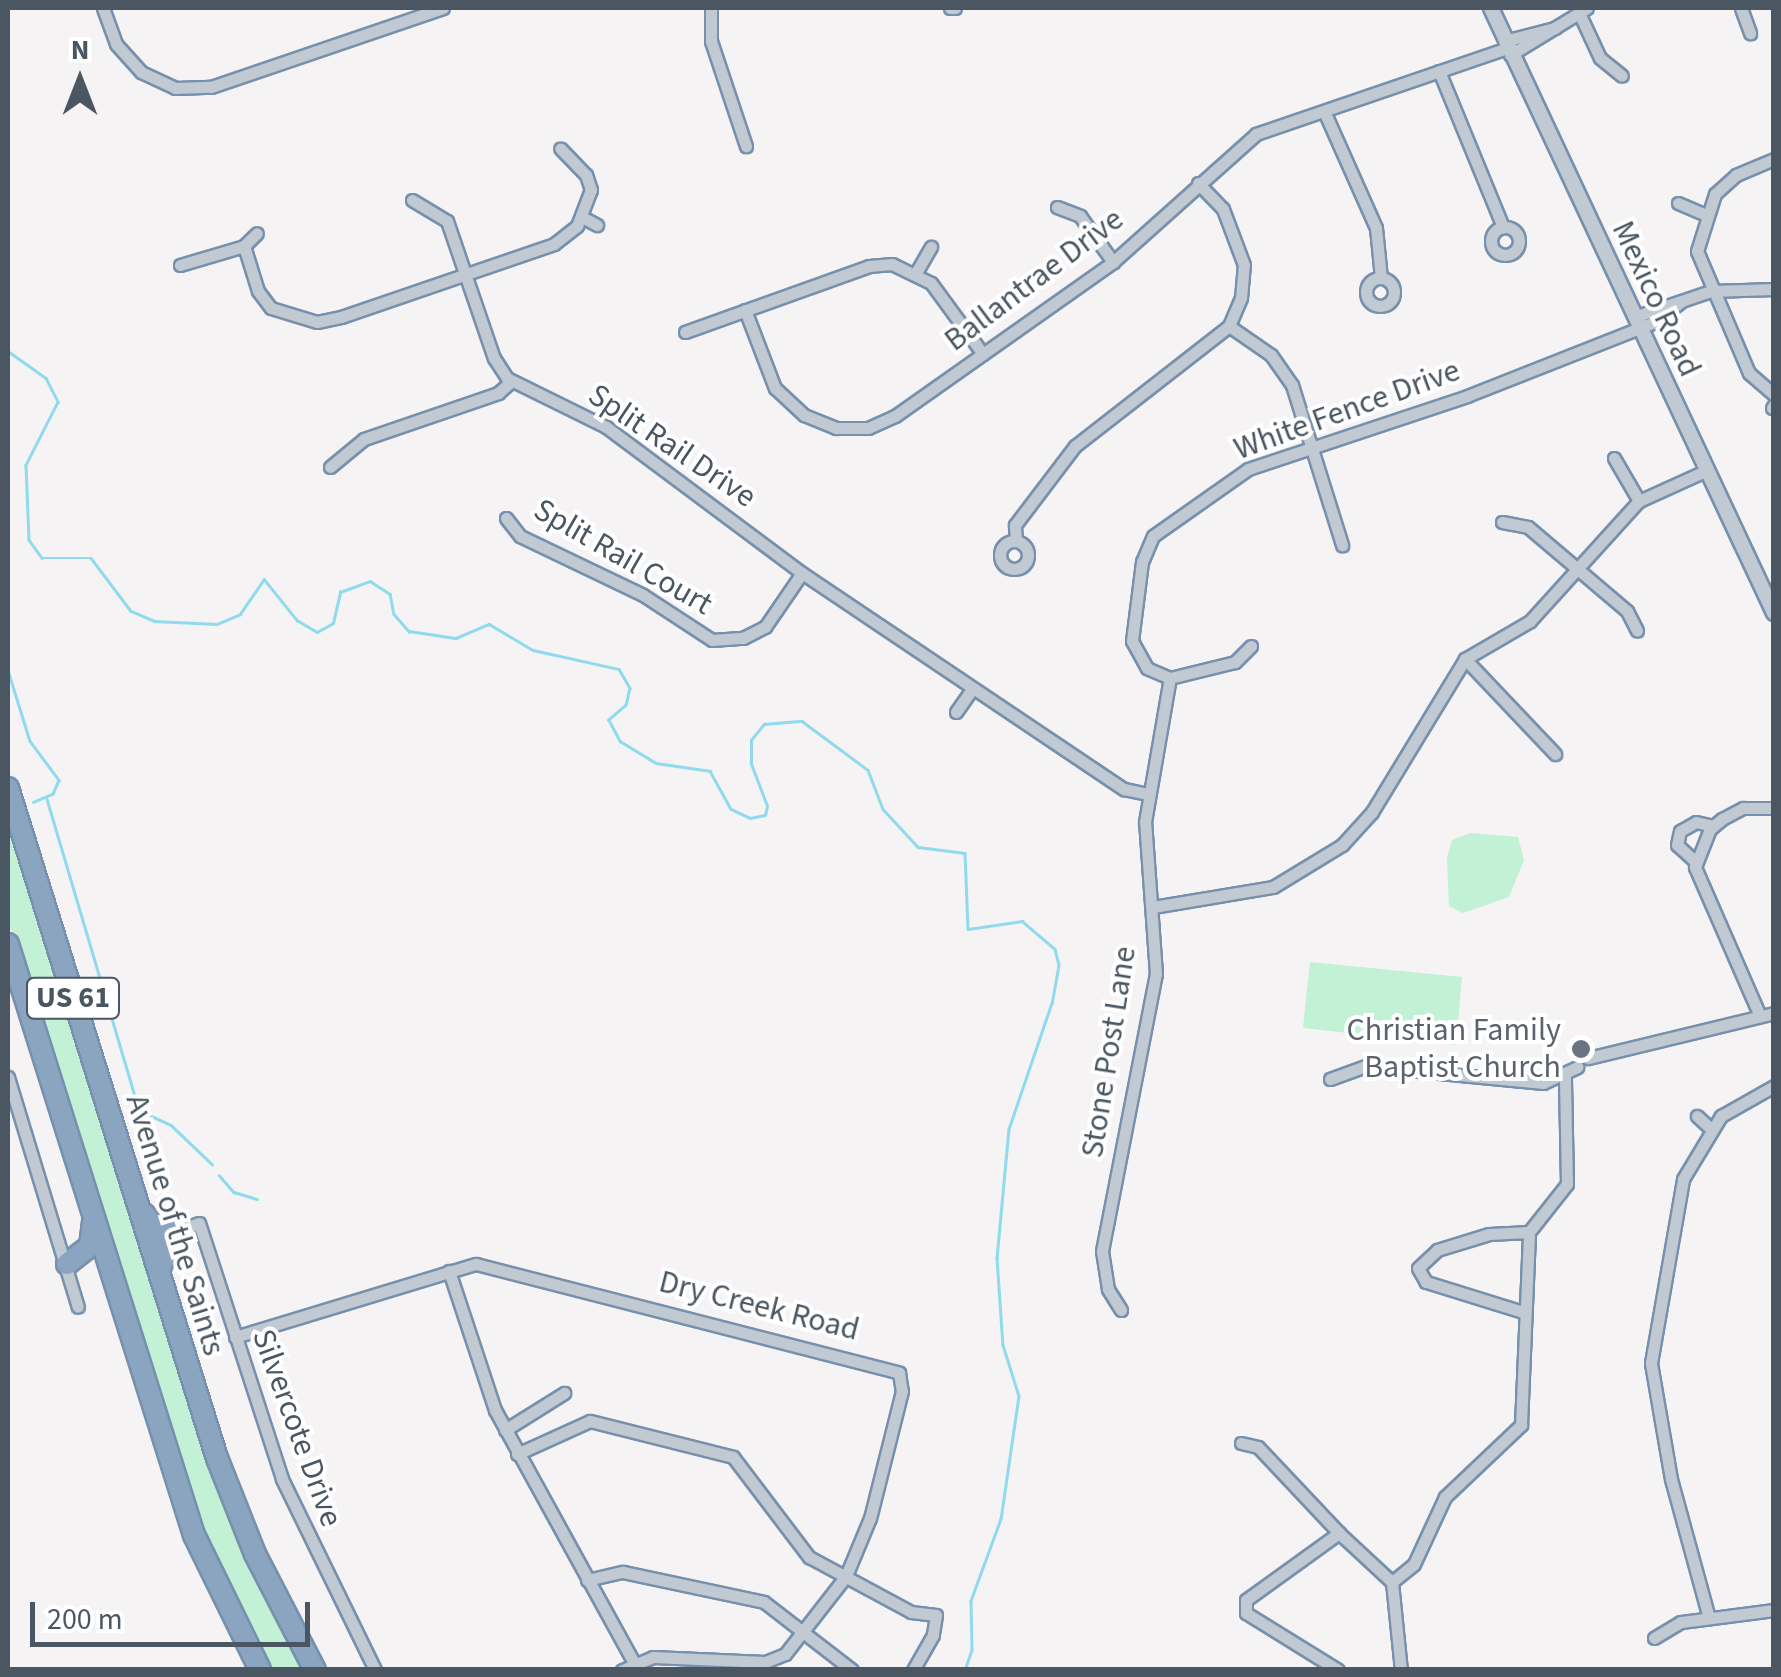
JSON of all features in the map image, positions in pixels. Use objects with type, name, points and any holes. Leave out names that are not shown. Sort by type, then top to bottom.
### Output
[{"type":"highway","name":"Avenue of the Saints","points":[[8,788],[235,1506],[315,1670]]},
{"type":"highway","name":"US 61","points":[[8,944],[194,1535],[260,1670]]},
{"type":"highway","points":[[138,1208],[155,1228],[172,1232],[160,1277]]},
{"type":"highway","points":[[67,1264],[90,1246],[93,1220]]},
{"type":"highway","points":[[67,1264],[92,1266],[114,1286]]},
{"type":"street","points":[[104,8],[116,44],[141,72],[176,88],[211,87],[444,8]]},
{"type":"street","points":[[711,8],[712,41],[746,146]]},
{"type":"street","name":"Mexico Road","points":[[1491,8],[1774,612]]},
{"type":"street","points":[[1741,8],[1750,33]]},
{"type":"street","points":[[1583,11],[1600,58],[1622,76]]},
{"type":"street","name":"Ballantrae Drive","points":[[746,310],[775,388],[804,414],[836,428],[868,428],[895,416],[1114,262],[1256,134],[1507,48],[1559,28],[1583,11]]},
{"type":"street","points":[[1439,72],[1502,227]]},
{"type":"street","points":[[1324,111],[1376,228],[1381,278]]},
{"type":"street","points":[[244,246],[258,291],[270,308],[317,322],[554,244],[582,217],[591,190],[560,148]]},
{"type":"street","points":[[1773,403],[1749,372],[1711,291],[1698,251],[1704,214],[1724,184],[1774,159]]},
{"type":"street","points":[[1016,541],[1016,525],[1075,446],[1229,326],[1241,298],[1240,250],[1223,209],[1198,183]]},
{"type":"street","points":[[330,466],[364,439],[498,393],[512,381],[494,358],[447,222],[412,200]]},
{"type":"street","points":[[1678,203],[1704,214]]},
{"type":"street","points":[[1057,207],[1080,216],[1114,262]]},
{"type":"street","points":[[582,217],[597,225]]},
{"type":"street","points":[[180,265],[244,246],[257,233]]},
{"type":"street","points":[[917,271],[931,247]]},
{"type":"street","points":[[685,332],[870,266],[917,271],[983,354]]},
{"type":"street","name":"White Fence Drive","points":[[1170,678],[1147,668],[1132,641],[1142,562],[1153,536],[1248,468],[1467,396],[1711,291],[1774,289]]},
{"type":"street","points":[[1229,326],[1271,355],[1292,385],[1342,544]]},
{"type":"street","name":"Split Rail Drive","points":[[512,381],[606,427],[802,573],[1124,790],[1148,794]]},
{"type":"street","points":[[1614,458],[1639,501]]},
{"type":"street","points":[[1152,907],[1273,887],[1342,845],[1372,812],[1466,659],[1530,621],[1639,501],[1705,470]]},
{"type":"street","name":"Split Rail Court","points":[[506,518],[520,536],[643,595],[712,640],[743,638],[765,626],[802,573]]},
{"type":"street","points":[[1502,522],[1528,527],[1627,612],[1638,632]]},
{"type":"street","points":[[1170,678],[1235,662],[1251,646]]},
{"type":"street","points":[[1466,659],[1556,754]]},
{"type":"street","name":"Stone Post Lane","points":[[1122,1310],[1108,1289],[1102,1251],[1156,974],[1148,794],[1170,678]]},
{"type":"street","points":[[956,712],[973,688]]},
{"type":"street","points":[[1696,862],[1713,826],[1743,808],[1774,808]]},
{"type":"street","points":[[1588,1058],[1767,1014],[1696,862],[1677,845],[1680,831],[1696,822],[1713,826]]},
{"type":"street","points":[[1330,1079],[1366,1066],[1543,1083],[1566,1076],[1577,1067]]},
{"type":"street","points":[[1524,1312],[1426,1282],[1418,1268],[1436,1250],[1490,1234],[1528,1232],[1554,1208],[1567,1184],[1566,1076]]},
{"type":"street","points":[[8,1077],[78,1306]]},
{"type":"street","points":[[1708,1618],[1671,1479],[1651,1363],[1682,1178],[1710,1128],[1774,1086]]},
{"type":"street","points":[[1697,1116],[1710,1128]]},
{"type":"street","name":"Silvercote Drive","points":[[172,1232],[199,1223],[234,1337],[304,1534],[375,1670]]},
{"type":"street","points":[[1392,1582],[1414,1564],[1445,1497],[1517,1434],[1528,1232]]},
{"type":"street","name":"Dry Creek Road","points":[[234,1337],[449,1271],[496,1266],[893,1369],[902,1391],[870,1518],[846,1576],[804,1632],[776,1660],[713,1665],[634,1662]]},
{"type":"street","points":[[449,1271],[505,1430],[634,1662],[622,1670]]},
{"type":"street","points":[[505,1430],[564,1392]]},
{"type":"street","points":[[518,1454],[590,1421],[733,1457],[809,1556],[911,1612],[936,1615],[933,1635],[914,1670]]},
{"type":"street","points":[[1241,1443],[1258,1447],[1392,1582],[1401,1670]]},
{"type":"street","points":[[1338,1670],[1241,1609],[1339,1532]]},
{"type":"street","points":[[587,1580],[623,1572],[764,1602],[852,1670]]},
{"type":"street","points":[[1654,1638],[1682,1622],[1774,1610]]},
{"type":"green space","points":[[8,807],[131,1208],[308,1669],[270,1669],[209,1547],[185,1480],[8,922]]},
{"type":"green space","points":[[1470,833],[1518,837],[1524,860],[1509,897],[1463,913],[1449,906],[1447,858],[1452,840]]},
{"type":"green space","points":[[1310,962],[1462,977],[1456,1045],[1303,1028]]},
{"type":"waterway","points":[[8,351],[46,378],[58,402],[26,465],[29,540],[42,558],[91,558],[131,611],[154,621],[217,624],[240,614],[264,579],[297,620],[317,632],[333,623],[340,592],[370,581],[390,594],[394,614],[409,631],[456,638],[489,624],[533,650],[619,669],[630,688],[626,705],[609,720],[620,741],[656,763],[710,771],[731,809],[750,818],[765,815],[767,806],[751,764],[751,740],[764,724],[802,721],[868,770],[883,809],[918,847],[965,853],[968,929],[1022,921],[1055,949],[1059,965],[1052,1003],[1009,1129],[997,1258],[1003,1345],[1019,1396],[1001,1519],[971,1601],[972,1650],[965,1670]]},
{"type":"waterway","points":[[8,670],[30,741],[59,780],[53,794],[34,802]]},
{"type":"waterway","points":[[47,799],[135,1097],[145,1113],[171,1125],[212,1164]]},
{"type":"waterway","points":[[219,1175],[234,1192],[257,1199]]},
{"type":"place","name":"Christian Family Baptist Church","points":[[1581,1049]]}]
